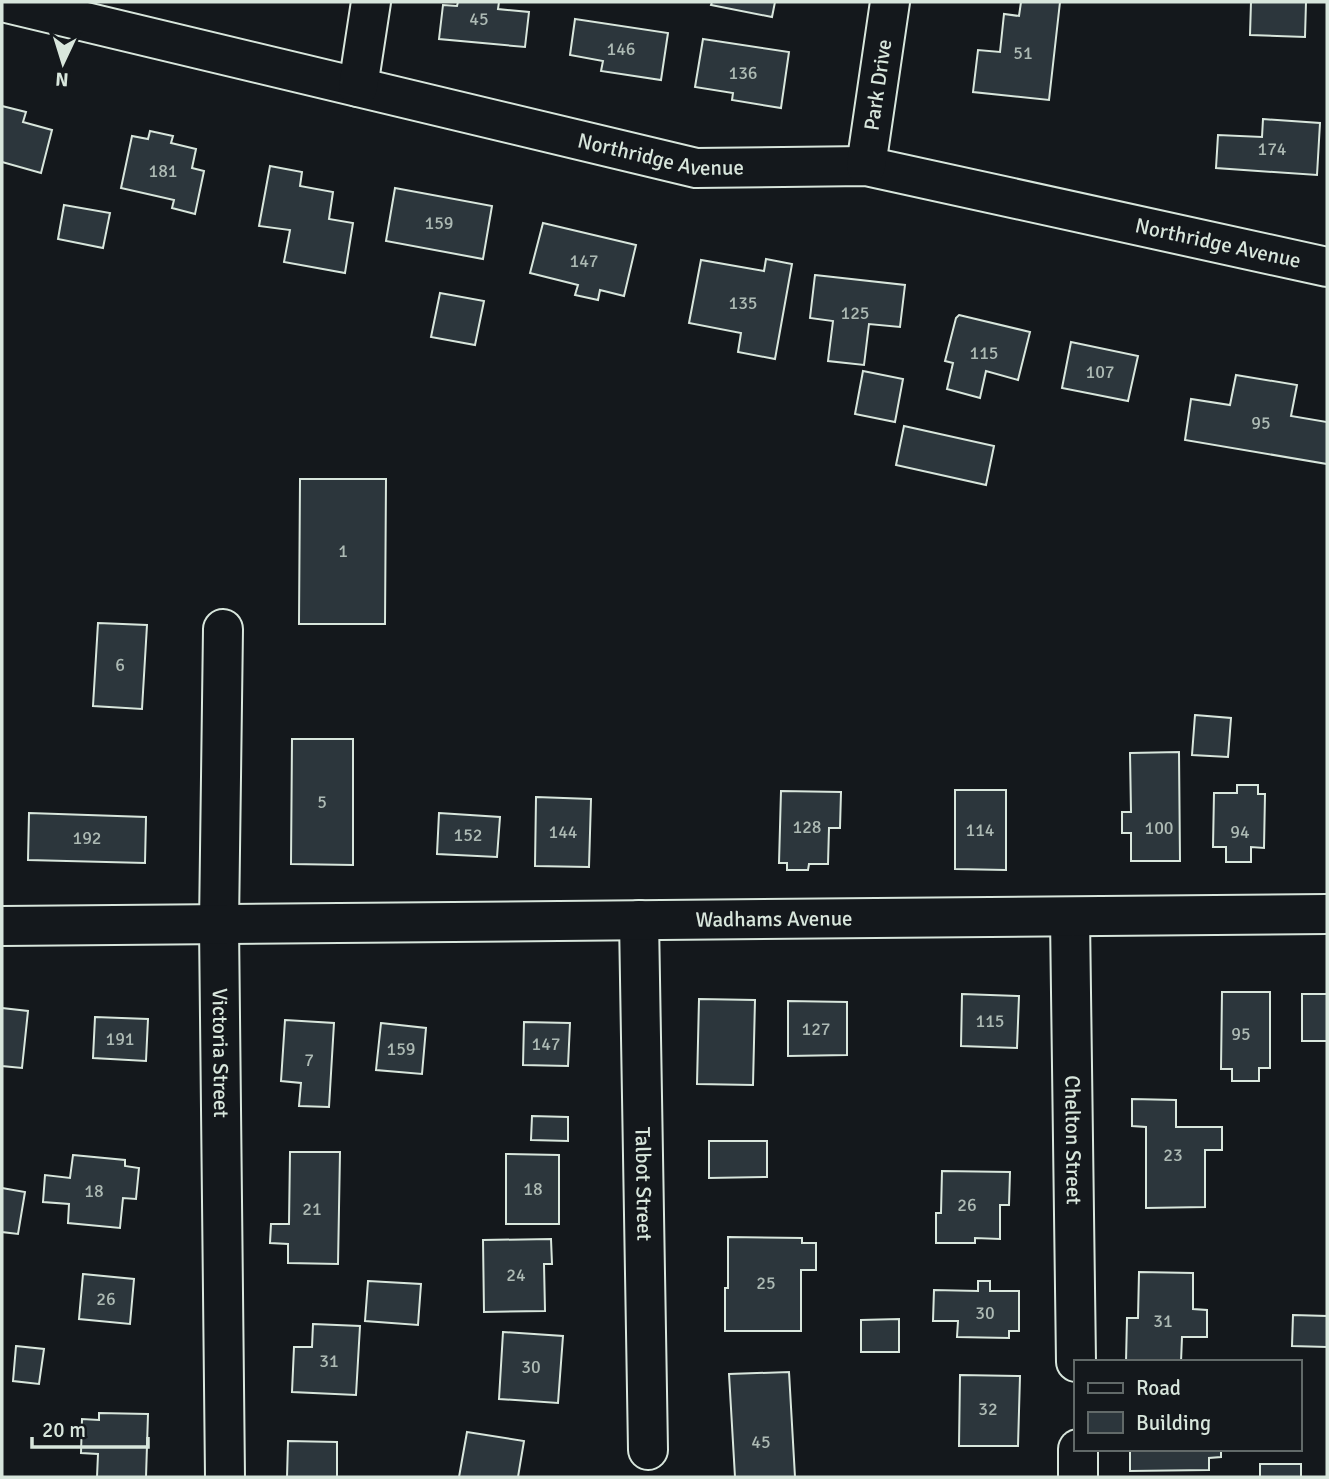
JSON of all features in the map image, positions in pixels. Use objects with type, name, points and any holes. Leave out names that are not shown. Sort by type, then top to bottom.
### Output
[{"type":"street","name":"Northridge Avenue","points":[[2,2],[696,168],[866,166],[1327,267]]},
{"type":"street","points":[[358,88],[370,2]]},
{"type":"street","name":"Park Drive","points":[[866,166],[890,2]]},
{"type":"street","name":"Victoria Street","points":[[223,629],[219,925],[225,1477]]},
{"type":"street","name":"Wadhams Avenue","points":[[2,926],[1327,914]]},
{"type":"street","name":"Chelton Street","points":[[1070,918],[1076,1360]]},
{"type":"street","name":"Talbot Street","points":[[639,920],[648,1450]]},
{"type":"street","points":[[1077,1451],[1078,1477]]},
{"type":"building","points":[[458,2],[499,2],[498,9],[529,12],[525,47],[439,39],[443,5],[457,6]]},
{"type":"building","points":[[712,2],[775,2],[772,17],[711,5]]},
{"type":"building","points":[[1021,2],[1060,2],[1049,100],[973,92],[978,50],[1000,52],[1004,14],[1019,16]]},
{"type":"building","points":[[1251,2],[1306,2],[1305,37],[1250,35]]},
{"type":"building","points":[[575,19],[668,33],[661,80],[601,71],[603,61],[570,55]]},
{"type":"building","points":[[703,39],[789,52],[781,108],[732,100],[733,93],[695,87]]},
{"type":"building","points":[[2,106],[26,112],[23,122],[52,130],[41,173],[2,162]]},
{"type":"building","points":[[1263,119],[1320,123],[1317,175],[1216,168],[1218,135],[1262,137]]},
{"type":"building","points":[[150,131],[173,136],[171,143],[196,149],[192,168],[204,171],[195,214],[172,208],[174,200],[121,188],[132,136],[148,139]]},
{"type":"building","points":[[270,166],[302,172],[300,186],[333,192],[329,219],[353,223],[345,273],[284,262],[290,230],[259,226]]},
{"type":"building","points":[[395,188],[492,206],[483,259],[386,241]]},
{"type":"building","points":[[64,205],[110,213],[103,248],[58,239]]},
{"type":"building","points":[[543,223],[636,245],[624,296],[600,290],[598,300],[575,295],[578,285],[530,273]]},
{"type":"building","points":[[766,259],[792,264],[775,359],[738,352],[741,333],[689,323],[701,260],[764,271]]},
{"type":"building","points":[[815,275],[905,285],[900,327],[869,324],[864,365],[828,361],[833,321],[810,318]]},
{"type":"building","points":[[440,293],[484,301],[475,345],[431,337]]},
{"type":"building","points":[[959,315],[1030,332],[1018,380],[986,371],[980,398],[947,389],[953,363],[945,361]]},
{"type":"building","points":[[1071,342],[1138,356],[1128,401],[1062,388]]},
{"type":"building","points":[[863,371],[903,379],[895,422],[855,414]]},
{"type":"building","points":[[1236,375],[1297,385],[1291,416],[1327,422],[1327,464],[1185,440],[1191,399],[1230,405]]},
{"type":"building","points":[[904,426],[994,446],[986,485],[896,465]]},
{"type":"building","points":[[300,479],[386,479],[385,624],[299,624]]},
{"type":"building","points":[[98,623],[147,625],[142,709],[93,706]]},
{"type":"building","points":[[1195,715],[1231,718],[1228,757],[1192,755]]},
{"type":"building","points":[[292,739],[353,739],[353,865],[291,864]]},
{"type":"building","points":[[1179,752],[1180,861],[1131,861],[1131,833],[1122,833],[1122,812],[1131,812],[1130,753]]},
{"type":"building","points":[[1237,785],[1258,785],[1258,794],[1265,794],[1264,848],[1251,847],[1251,862],[1226,862],[1226,847],[1213,847],[1214,793],[1237,793]]},
{"type":"building","points":[[955,790],[1006,790],[1006,870],[955,869]]},
{"type":"building","points":[[781,791],[841,792],[840,828],[829,828],[828,864],[809,864],[808,870],[787,870],[787,863],[779,863]]},
{"type":"building","points":[[536,797],[591,799],[589,867],[535,866]]},
{"type":"building","points":[[29,813],[146,817],[145,863],[28,860]]},
{"type":"building","points":[[439,813],[500,817],[497,857],[437,854]]},
{"type":"building","points":[[1222,992],[1270,992],[1270,1068],[1259,1068],[1259,1081],[1232,1081],[1232,1069],[1221,1069]]},
{"type":"building","points":[[962,994],[1019,996],[1017,1048],[961,1046]]},
{"type":"building","points":[[1302,994],[1327,994],[1327,1041],[1302,1041]]},
{"type":"building","points":[[699,999],[755,1000],[753,1085],[697,1084]]},
{"type":"building","points":[[788,1001],[847,1002],[847,1055],[788,1056]]},
{"type":"building","points":[[2,1008],[28,1011],[22,1068],[2,1066]]},
{"type":"building","points":[[95,1017],[148,1019],[146,1061],[93,1058]]},
{"type":"building","points":[[285,1020],[334,1023],[329,1107],[299,1106],[301,1083],[281,1081]]},
{"type":"building","points":[[524,1022],[570,1023],[568,1066],[523,1065]]},
{"type":"building","points":[[381,1023],[426,1028],[422,1074],[376,1070]]},
{"type":"building","points":[[1132,1099],[1176,1100],[1176,1127],[1222,1127],[1222,1150],[1205,1150],[1205,1207],[1146,1208],[1146,1127],[1132,1126]]},
{"type":"building","points":[[532,1116],[568,1117],[568,1141],[531,1140]]},
{"type":"building","points":[[709,1141],[767,1141],[767,1177],[709,1178]]},
{"type":"building","points":[[290,1152],[340,1152],[338,1264],[288,1263],[288,1244],[270,1243],[271,1224],[289,1224]]},
{"type":"building","points":[[506,1154],[559,1155],[559,1224],[506,1224]]},
{"type":"building","points":[[73,1155],[125,1160],[125,1166],[139,1168],[136,1199],[123,1198],[120,1228],[68,1223],[69,1204],[43,1202],[45,1175],[70,1178]]},
{"type":"building","points":[[942,1171],[1010,1172],[1009,1205],[1000,1205],[1000,1239],[975,1238],[975,1243],[936,1243],[936,1213],[941,1213]]},
{"type":"building","points":[[2,1188],[25,1192],[18,1234],[2,1232]]},
{"type":"building","points":[[728,1237],[802,1238],[802,1243],[816,1243],[816,1270],[801,1270],[801,1331],[725,1331]]},
{"type":"building","points":[[551,1239],[552,1264],[544,1264],[545,1311],[484,1312],[483,1240]]},
{"type":"building","points":[[1139,1272],[1193,1273],[1193,1309],[1207,1310],[1207,1337],[1182,1337],[1181,1360],[1126,1360],[1127,1318],[1138,1318]]},
{"type":"building","points":[[83,1274],[134,1279],[130,1324],[79,1319]]},
{"type":"building","points":[[368,1281],[421,1284],[418,1325],[365,1321]]},
{"type":"building","points":[[978,1281],[990,1281],[990,1291],[1019,1291],[1019,1331],[1009,1331],[1009,1338],[957,1337],[958,1321],[933,1321],[934,1290],[978,1291]]},
{"type":"building","points":[[1293,1315],[1327,1316],[1327,1347],[1292,1346]]},
{"type":"building","points":[[899,1319],[899,1352],[861,1352],[861,1320]]},
{"type":"building","points":[[313,1324],[360,1326],[356,1395],[292,1392],[294,1347],[312,1347]]},
{"type":"building","points":[[503,1332],[563,1336],[558,1403],[499,1399]]},
{"type":"building","points":[[16,1346],[44,1349],[39,1384],[13,1381]]},
{"type":"building","points":[[789,1372],[795,1477],[735,1477],[729,1374]]},
{"type":"building","points":[[960,1375],[1020,1376],[1018,1446],[959,1446]]},
{"type":"building","points":[[99,1413],[148,1414],[146,1477],[97,1477],[98,1454],[81,1453],[82,1419],[99,1420]]},
{"type":"building","points":[[467,1432],[524,1441],[518,1477],[459,1477]]},
{"type":"building","points":[[288,1441],[337,1442],[337,1477],[287,1477]]},
{"type":"building","points":[[1130,1451],[1221,1451],[1221,1457],[1209,1458],[1209,1470],[1130,1471]]},
{"type":"building","points":[[1260,1464],[1301,1464],[1301,1477],[1260,1477]]}]
